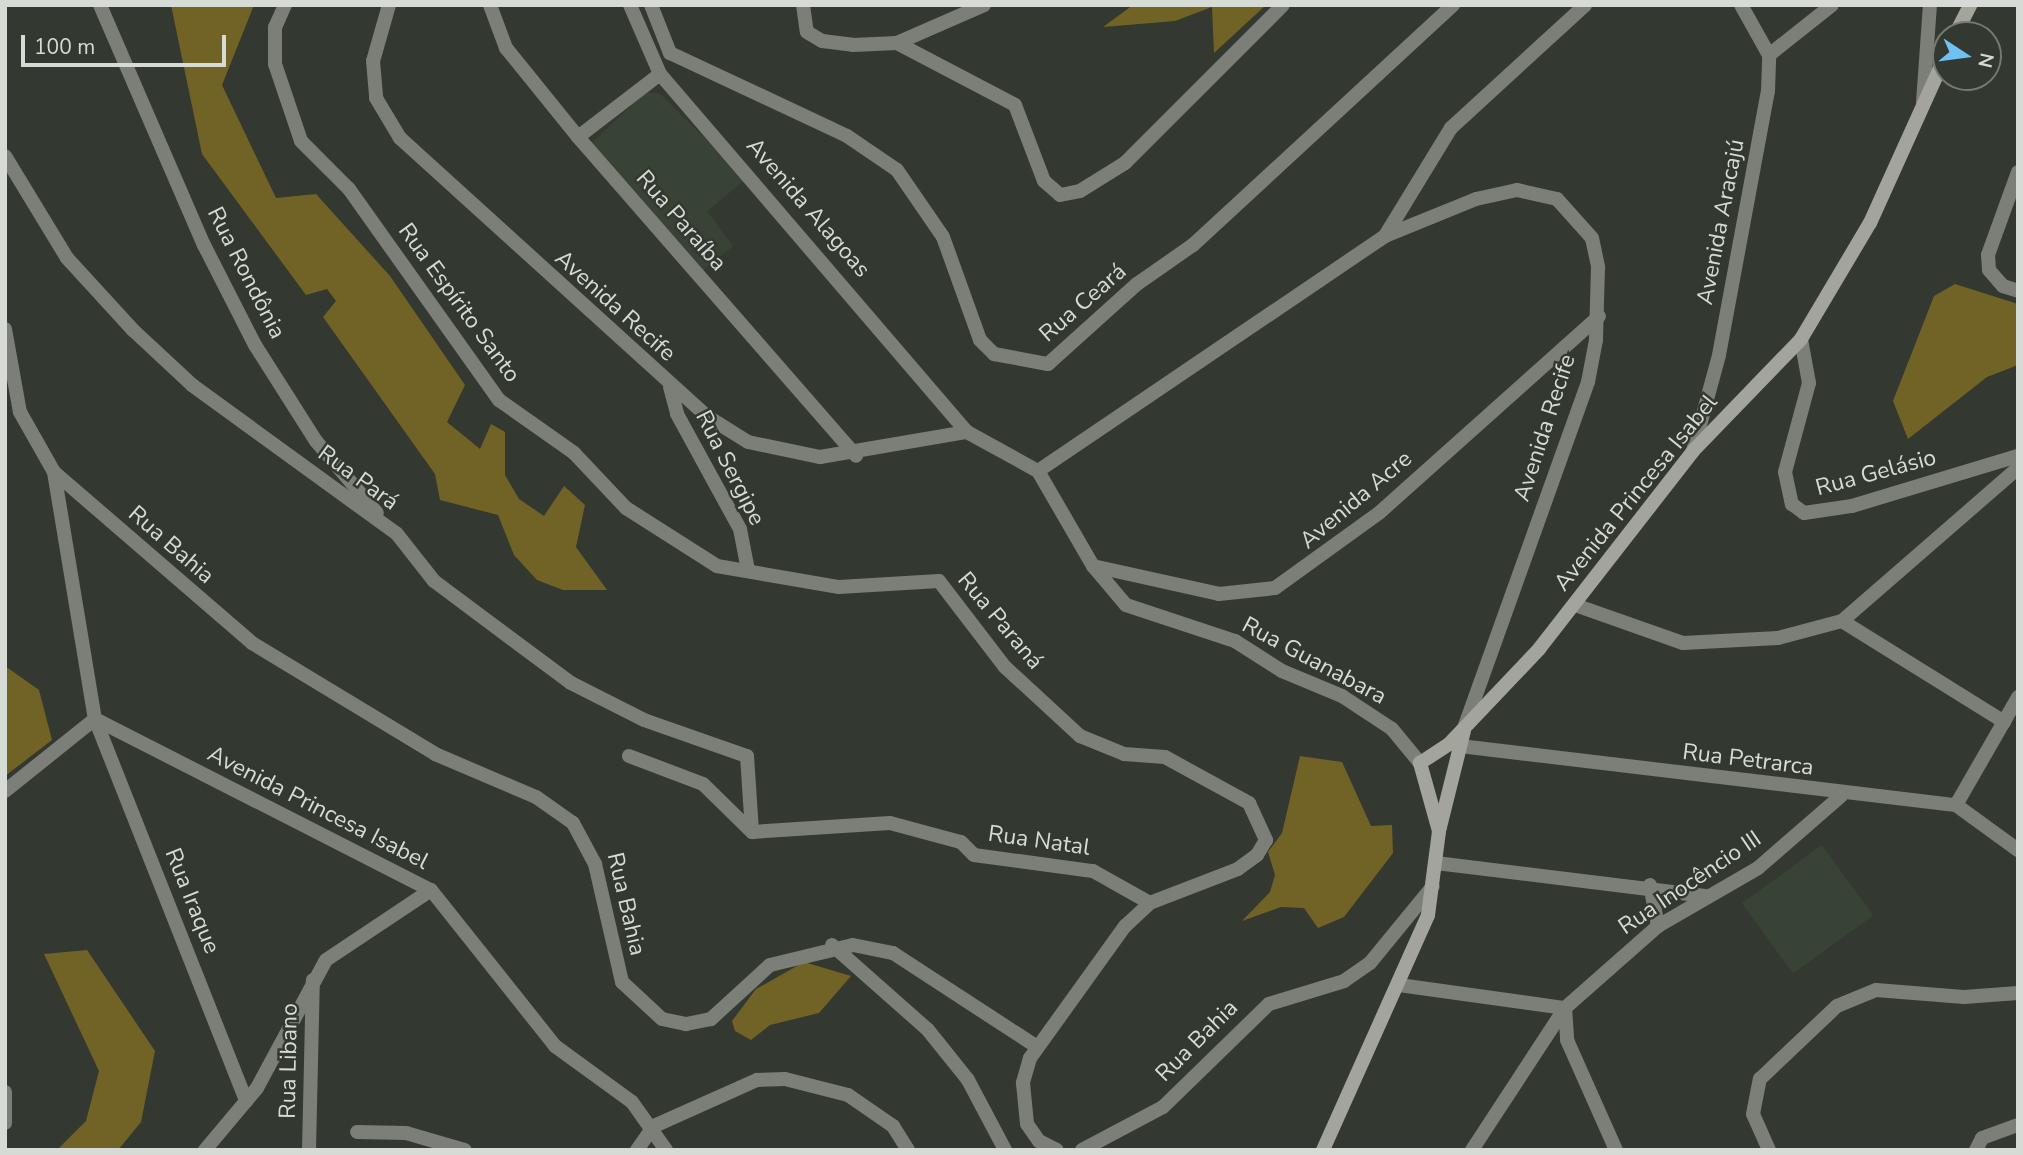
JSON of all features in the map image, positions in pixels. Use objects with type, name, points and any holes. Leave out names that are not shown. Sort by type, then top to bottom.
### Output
[{"type":"street","name":"Rua Rondônia","points":[[100,5],[204,245],[255,345],[316,441],[397,534]]},
{"type":"street","name":"Rua Espírito Santo","points":[[285,5],[275,27],[275,64],[301,141],[349,189],[499,400],[574,453],[626,508],[680,547],[717,566],[748,570]]},
{"type":"street","name":"Avenida Recife","points":[[389,5],[374,74],[376,97],[400,138],[670,387],[748,442],[780,453],[856,456],[967,432]]},
{"type":"street","name":"Rua Paraíba","points":[[490,5],[506,48],[578,137],[856,456]]},
{"type":"street","name":"Avenida Alagoas","points":[[630,5],[660,74],[967,432]]},
{"type":"street","name":"Rua Ceará","points":[[651,5],[659,36],[686,63],[877,153],[915,191],[943,237],[980,340],[994,354],[1048,364],[1138,284],[1194,245],[1453,5]]},
{"type":"street","points":[[803,5],[807,32],[821,41],[897,43],[995,89],[1014,105],[1027,125],[1044,181],[1060,195],[1080,191],[1125,163],[1283,5]]},
{"type":"street","points":[[897,43],[984,5]]},
{"type":"street","points":[[967,432],[1038,471],[1385,236],[1451,128],[1585,5]]},
{"type":"street","points":[[1741,5],[1769,55],[1832,5]]},
{"type":"street","points":[[1923,103],[1930,5]]},
{"type":"street","points":[[1962,21],[1970,5]]},
{"type":"street","name":"Avenida Aracajú","points":[[1693,451],[1758,153],[1769,55]]},
{"type":"street","points":[[578,137],[660,74]]},
{"type":"street","name":"Avenida Princesa Isabel","points":[[1435,815],[1455,745],[1464,729],[1575,605],[1693,451],[1801,339],[1870,223],[1932,84]]},
{"type":"street","name":"Rua Pará","points":[[5,156],[67,258],[133,330],[192,385],[397,534],[434,581],[571,683],[643,720],[747,756],[752,832]]},
{"type":"street","points":[[2018,172],[1988,255],[1989,270],[2003,286],[2018,291]]},
{"type":"street","name":"Avenida Recife","points":[[1385,236],[1476,199],[1517,190],[1557,199],[1592,238],[1599,316],[1588,382],[1464,729]]},
{"type":"street","name":"Avenida Acre","points":[[1093,566],[1179,589],[1219,594],[1275,588],[1379,513],[1599,316]]},
{"type":"street","name":"Rua Bahia","points":[[5,328],[20,412],[54,472],[252,643],[435,754],[536,797],[573,823],[595,864],[622,982],[662,1019],[686,1024],[711,1019],[770,965],[832,945]]},
{"type":"street","name":"Rua Gelásio","points":[[1801,339],[1809,383],[1785,472],[1792,504],[1804,513],[1852,506],[2018,456]]},
{"type":"street","name":"Rua Sergipe","points":[[670,387],[677,414],[740,529],[748,570]]},
{"type":"street","points":[[5,396],[20,412]]},
{"type":"street","points":[[1575,605],[1684,643],[1778,638],[1842,621],[2018,468]]},
{"type":"street","name":"Rua Guanabara","points":[[1038,471],[1093,566],[1126,605],[1235,641],[1282,671],[1342,696],[1392,729],[1420,763]]},
{"type":"street","name":"Rua Bahia","points":[[54,472],[95,719]]},
{"type":"street","name":"Rua Paraná","points":[[748,570],[839,587],[939,581],[1005,667],[1080,736],[1124,754],[1165,757],[1249,803],[1266,840],[1257,855],[1238,869],[1150,903],[1125,926],[1037,1046],[1023,1104],[1039,1141],[1057,1150]]},
{"type":"street","points":[[1842,621],[2004,722]]},
{"type":"street","points":[[2018,698],[1956,805],[2018,850]]},
{"type":"street","points":[[5,791],[95,719]]},
{"type":"street","name":"Avenida Princesa Isabel","points":[[95,719],[431,890],[555,1046],[632,1102],[654,1126],[666,1150]]},
{"type":"street","name":"Rua Iraque","points":[[95,719],[246,1101]]},
{"type":"street","points":[[1420,763],[1455,745]]},
{"type":"street","name":"Avenida Princesa Isabel","points":[[1323,1150],[1399,985],[1434,885],[1439,831],[1455,745]]},
{"type":"street","name":"Rua Petrarca","points":[[1455,745],[1842,795],[1956,805]]},
{"type":"street","points":[[629,755],[703,784],[752,832]]},
{"type":"street","name":"Avenida Princesa Isabel","points":[[1420,763],[1439,831]]},
{"type":"street","name":"Rua Inocêncio III","points":[[1472,1150],[1565,1008],[1658,926],[1758,868],[1842,795]]},
{"type":"street","name":"Rua Natal","points":[[752,832],[890,823],[961,842],[974,855],[1093,871],[1150,903]]},
{"type":"street","points":[[1436,863],[1650,885],[1705,897]]},
{"type":"street","name":"Rua Bahia","points":[[1082,1150],[1163,1107],[1269,1004],[1344,981],[1370,963],[1434,885]]},
{"type":"street","points":[[1650,885],[1658,926]]},
{"type":"street","points":[[205,1150],[246,1101],[314,974],[431,890]]},
{"type":"street","points":[[832,945],[893,953],[1037,1046]]},
{"type":"street","points":[[832,945],[928,1030],[968,1080],[1005,1150]]},
{"type":"street","name":"Rua Libano","points":[[309,1150],[314,974]]},
{"type":"street","points":[[1399,985],[1565,1008],[1567,1040],[1616,1150]]},
{"type":"street","points":[[1769,1150],[1753,1114],[1760,1079],[1837,1006],[1875,990],[1935,996],[2018,993]]},
{"type":"street","points":[[637,1150],[654,1126],[757,1080],[785,1079],[857,1100],[893,1126],[908,1150]]},
{"type":"street","points":[[5,1092],[5,1123]]},
{"type":"street","points":[[1976,1150],[1982,1138],[2018,1125]]},
{"type":"street","points":[[357,1132],[466,1150]]},
{"type":"shaded area","points":[[171,5],[254,5],[222,85],[276,198],[316,194],[390,276],[465,385],[447,422],[480,449],[491,424],[505,432],[505,475],[519,499],[544,516],[564,486],[585,505],[576,547],[607,590],[563,590],[537,580],[514,555],[498,515],[440,500],[435,474],[323,317],[336,301],[327,289],[306,295],[202,154]]},
{"type":"shaded area","points":[[1133,5],[1266,5],[1214,53],[1212,7],[1175,21],[1103,27]]},
{"type":"shaded area","points":[[645,92],[660,94],[746,179],[707,211],[733,246],[702,271],[591,144]]},
{"type":"shaded area","points":[[1955,284],[2018,304],[2018,365],[1987,377],[1908,439],[1893,401],[1934,296]]},
{"type":"shaded area","points":[[5,666],[39,690],[52,740],[5,776]]},
{"type":"shaded area","points":[[1300,756],[1342,762],[1371,826],[1392,825],[1393,853],[1344,917],[1318,928],[1304,908],[1281,907],[1242,921],[1270,892],[1275,875],[1268,852],[1282,833]]},
{"type":"shaded area","points":[[1822,845],[1873,915],[1793,974],[1742,903]]},
{"type":"shaded area","points":[[87,950],[155,1051],[141,1122],[118,1150],[57,1150],[86,1121],[99,1071],[44,954]]},
{"type":"shaded area","points":[[804,962],[851,976],[819,1013],[770,1025],[751,1040],[735,1031],[732,1021],[756,989]]}]
